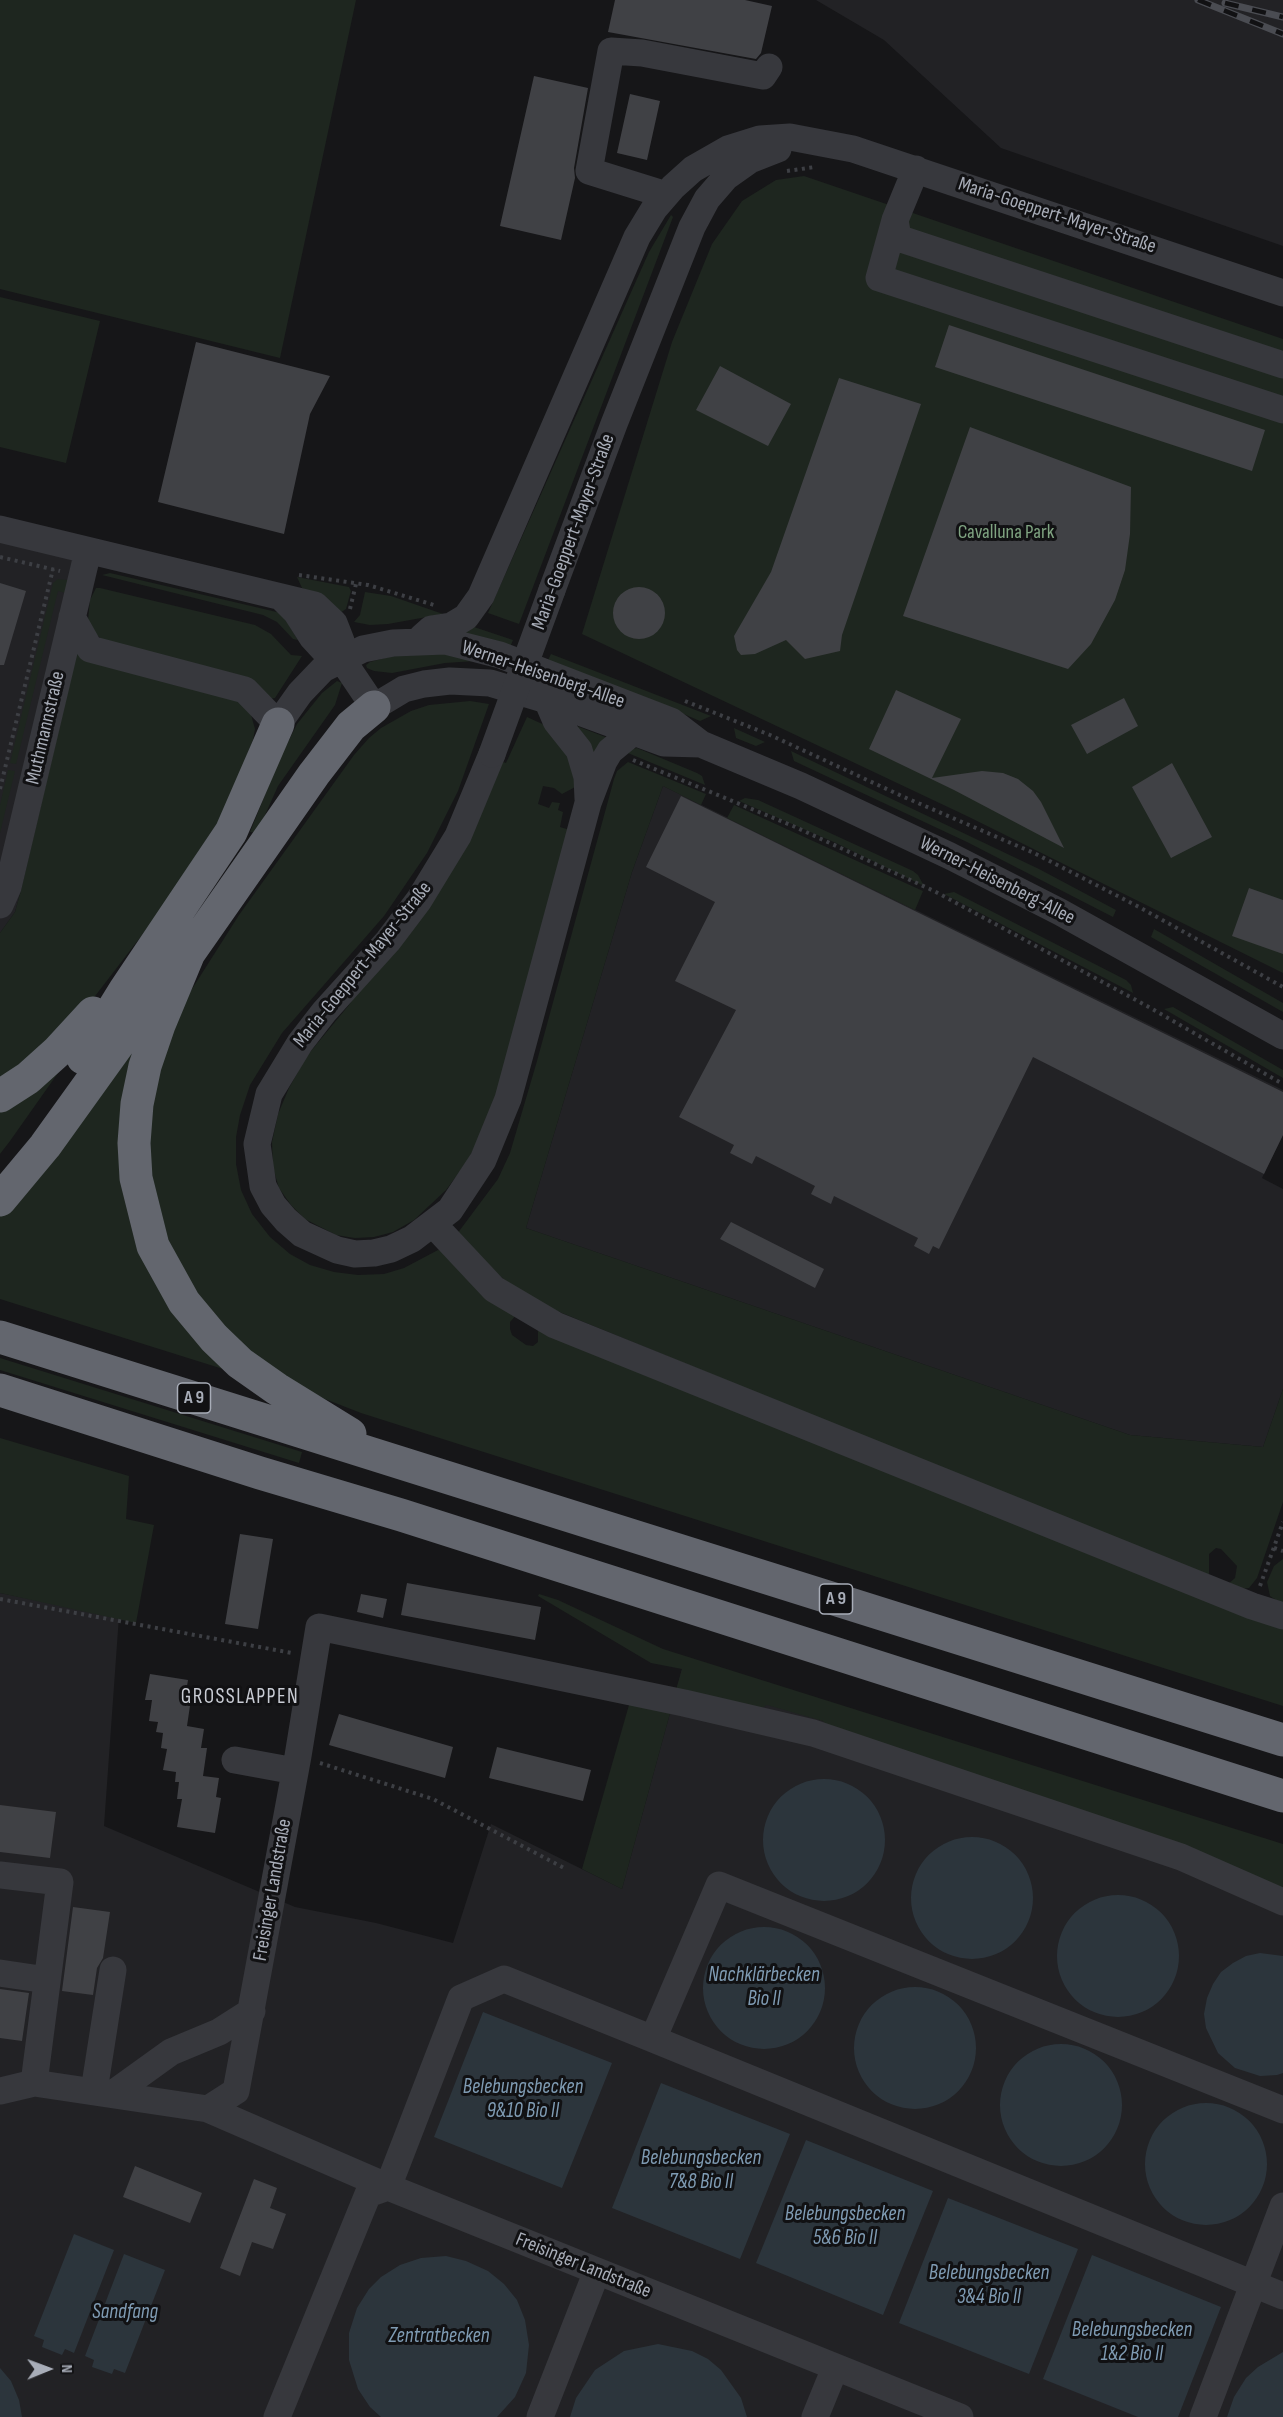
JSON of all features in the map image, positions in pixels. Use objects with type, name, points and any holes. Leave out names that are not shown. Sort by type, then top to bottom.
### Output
[{"type":"highway","points":[[0,1200],[45,1146],[170,972],[189,953],[307,783],[351,726],[374,706]]},
{"type":"highway","points":[[0,1174],[13,1159],[95,1039],[125,990],[231,832],[278,724]]},
{"type":"highway","points":[[189,953],[159,1025],[145,1066],[137,1104],[134,1143],[136,1178],[153,1246],[184,1302],[214,1338],[240,1363],[277,1389],[389,1458]]},
{"type":"highway","points":[[0,1096],[28,1078],[58,1051],[103,1001],[125,990]]},
{"type":"highway","name":"A 9","points":[[0,1337],[1283,1740]]},
{"type":"highway","points":[[0,1390],[260,1473],[412,1518],[1283,1796]]},
{"type":"street","points":[[666,195],[589,171],[611,51],[642,53],[763,76],[769,67]]},
{"type":"street","name":"Maria-Goeppert-Mayer-Straße","points":[[466,617],[481,596],[637,237],[654,209],[693,169],[728,149],[760,140],[790,137],[825,157]]},
{"type":"street","name":"Maria-Goeppert-Mayer-Straße","points":[[633,732],[610,751],[588,803],[508,1099],[495,1134],[468,1185],[450,1210],[434,1225],[391,1249],[355,1254],[336,1250],[302,1234],[273,1205],[263,1186],[257,1144],[269,1094],[282,1071],[324,1012],[388,941],[419,900],[458,836],[492,754],[552,590],[681,254],[707,200],[726,177],[750,160],[773,150],[797,145],[825,157],[853,149],[1283,293]]},
{"type":"street","points":[[916,169],[895,220],[879,278],[1283,410]]},
{"type":"street","points":[[895,220],[898,238],[1283,365]]},
{"type":"street","points":[[0,529],[85,563],[308,603],[324,612],[334,623],[341,641],[341,658],[374,706]]},
{"type":"street","name":"Muthmannstraße","points":[[0,905],[8,887],[85,563]]},
{"type":"street","points":[[72,617],[90,649],[245,690],[278,724]]},
{"type":"street","points":[[417,641],[431,628],[451,626],[466,617]]},
{"type":"street","name":"Werner-Heisenberg-Allee","points":[[278,724],[290,705],[323,669],[363,649],[393,643],[445,641],[500,656],[671,721],[701,744],[801,786],[960,861],[1089,928],[1283,1036]]},
{"type":"street","name":"Werner-Heisenberg-Allee","points":[[374,706],[404,690],[424,684],[450,681],[490,683],[548,700],[664,743],[701,744]]},
{"type":"street","name":"Maria-Goeppert-Mayer-Straße","points":[[548,700],[556,721],[579,750],[587,777],[588,803]]},
{"type":"street","points":[[434,1225],[494,1289],[555,1325],[1252,1606],[1283,1616]]},
{"type":"street","name":"Freisinger Landstraße","points":[[208,2109],[236,2091],[319,1627],[684,1703],[813,1733],[1181,1857],[1283,1902]]},
{"type":"street","points":[[235,1760],[296,1763]]},
{"type":"street","points":[[0,1875],[60,1881],[34,2083]]},
{"type":"street","points":[[653,2039],[719,1885],[1283,2110]]},
{"type":"street","points":[[104,2092],[113,1970]]},
{"type":"street","points":[[0,1973],[47,1980]]},
{"type":"street","points":[[278,2417],[368,2194],[388,2187],[461,1998],[504,1979],[1283,2296]]},
{"type":"street","points":[[104,2092],[171,2052],[219,2032],[252,2011]]},
{"type":"street","name":"Freisinger Landstraße","points":[[0,2091],[34,2083],[208,2109],[388,2187],[960,2417]]},
{"type":"street","points":[[1203,2417],[1283,2206]]},
{"type":"street","points":[[540,2417],[597,2271]]},
{"type":"street","points":[[815,2417],[835,2368]]},
{"type":"path","points":[[782,172],[812,167],[825,157]]},
{"type":"path","points":[[0,557],[53,569],[85,563]]},
{"type":"path","points":[[0,789],[53,569]]},
{"type":"path","points":[[356,584],[391,592],[466,617]]},
{"type":"path","points":[[678,699],[770,735],[1034,853],[1139,907],[1283,987]]},
{"type":"path","points":[[610,751],[747,806],[934,891],[1147,1006],[1283,1084]]},
{"type":"path","points":[[1252,1606],[1283,1522]]},
{"type":"path","points":[[1274,1548],[1283,1551]]},
{"type":"path","points":[[0,1599],[313,1657]]},
{"type":"path","points":[[296,1763],[433,1799],[564,1868]]},
{"type":"shaded area","points":[[816,0],[1283,0],[1283,246],[1001,148],[884,40]]},
{"type":"shaded area","points":[[0,540],[81,560],[77,652],[20,894],[15,912],[0,933]]},
{"type":"shaded area","points":[[663,786],[1283,1090],[1283,1135],[1262,1178],[1283,1189],[1283,1389],[1263,1447],[1130,1435],[526,1228],[632,872]]},
{"type":"shaded area","points":[[0,1593],[119,1616],[104,1826],[295,1907],[376,1923],[453,1943],[491,1824],[622,1889],[682,1669],[1283,1889],[1283,2417],[0,2417]]},
{"type":"green space","points":[[0,0],[356,0],[280,358],[0,289]]},
{"type":"green space","name":"Cavalluna Park","points":[[804,176],[1283,339],[1283,973],[969,817],[582,634],[672,342],[712,244],[742,201],[776,180]]},
{"type":"green space","points":[[671,215],[673,217],[519,624],[488,613],[649,252]]},
{"type":"green space","points":[[0,297],[100,321],[66,463],[0,447]]},
{"type":"green space","points":[[110,573],[281,613],[298,640],[293,639],[277,622],[263,615],[102,575]]},
{"type":"green space","points":[[297,577],[349,587],[351,591],[346,609],[340,613],[302,588]]},
{"type":"green space","points":[[58,579],[68,580],[66,593],[58,591],[16,764],[10,763],[53,583]]},
{"type":"green space","points":[[96,588],[255,625],[271,634],[291,655],[302,656],[275,698],[269,699],[102,639],[95,634],[88,620],[90,600]]},
{"type":"green space","points":[[365,592],[391,596],[443,614],[388,624],[370,625],[354,622],[360,615]]},
{"type":"green space","points":[[468,625],[513,640],[510,647],[464,635]]},
{"type":"green space","points":[[436,651],[475,661],[445,663],[392,673],[374,671],[366,665],[407,652]]},
{"type":"green space","points":[[77,652],[233,696],[250,711],[255,729],[253,740],[228,803],[218,822],[152,922],[79,1017],[0,1085],[0,933],[15,912],[20,894]]},
{"type":"green space","points":[[551,654],[711,716],[700,721],[547,662]]},
{"type":"green space","points":[[337,681],[342,683],[335,705],[278,786],[257,833],[250,832],[279,760],[297,724],[322,693]]},
{"type":"green space","points":[[470,701],[489,704],[458,791],[427,853],[384,916],[282,1033],[250,1085],[240,1115],[236,1137],[236,1164],[241,1190],[252,1214],[270,1237],[290,1254],[310,1265],[334,1272],[358,1275],[384,1274],[404,1268],[438,1250],[443,1251],[518,1313],[510,1322],[510,1329],[512,1335],[526,1345],[533,1346],[538,1342],[538,1322],[1283,1628],[1283,1706],[361,1413],[285,1380],[213,1321],[169,1254],[149,1186],[146,1107],[185,1000],[239,915],[354,755],[369,738],[381,728],[411,711],[429,705]]},
{"type":"green space","points":[[527,717],[551,728],[561,738],[579,785],[562,794],[554,788],[543,786],[538,804],[549,808],[552,802],[560,803],[558,810],[563,812],[560,827],[570,830],[507,1063],[484,1130],[466,1163],[446,1190],[414,1220],[393,1232],[374,1237],[355,1238],[336,1235],[305,1219],[279,1188],[273,1168],[272,1142],[278,1114],[306,1057],[349,1005],[500,761],[506,763]]},
{"type":"green space","points":[[574,725],[608,738],[595,760]]},
{"type":"green space","points":[[734,728],[765,742],[756,746],[736,738]]},
{"type":"green space","points":[[637,748],[697,773],[702,776],[705,785],[623,751]]},
{"type":"green space","points":[[791,751],[1039,869],[1116,910],[1113,917],[967,842],[794,761]]},
{"type":"green space","points":[[628,762],[706,794],[701,805],[663,786],[632,872],[526,1228],[1130,1435],[1263,1447],[1283,1389],[1283,1502],[1257,1578],[1249,1588],[1241,1589],[1227,1585],[1235,1578],[1237,1566],[1221,1549],[1216,1548],[1209,1554],[1209,1578],[557,1311],[519,1291],[492,1270],[457,1234],[498,1179],[510,1153],[614,779],[617,771]]},
{"type":"green space","points":[[8,770],[15,771],[0,833],[0,805]]},
{"type":"green space","points":[[745,798],[758,800],[913,871],[924,886],[836,843],[739,801]]},
{"type":"green space","points":[[734,805],[923,891],[915,910],[727,818]]},
{"type":"green space","points":[[954,892],[1126,980],[1131,985],[1133,993],[944,894]]},
{"type":"green space","points":[[1154,929],[1283,1003],[1283,1012],[1151,937]]},
{"type":"green space","points":[[1173,1007],[1283,1070],[1283,1078],[1164,1009]]},
{"type":"green space","points":[[135,1028],[122,1143],[223,1369],[0,1299],[0,1215]]},
{"type":"green space","points":[[82,1039],[10,1141],[0,1154],[0,1107]]},
{"type":"green space","points":[[0,1358],[302,1452],[299,1463],[0,1370]]},
{"type":"green space","points":[[0,1438],[129,1476],[126,1519],[154,1525],[136,1623],[0,1593]]},
{"type":"green space","points":[[1283,1559],[1283,1605],[1270,1596],[1267,1582],[1274,1566]]},
{"type":"green space","points":[[539,1594],[558,1600],[663,1649],[1283,1844],[1283,1889],[829,1729],[823,1721],[767,1705],[758,1710],[676,1690],[682,1669],[651,1663],[538,1596]]},
{"type":"green space","points":[[631,1698],[672,1706],[622,1889],[582,1869]]},
{"type":"water","points":[[824,1779],[847,1784],[858,1789],[867,1797],[875,1806],[880,1817],[885,1840],[880,1863],[875,1874],[867,1883],[858,1891],[847,1896],[824,1901],[801,1896],[790,1891],[781,1883],[773,1874],[768,1863],[763,1840],[768,1817],[773,1806],[781,1797],[790,1789],[801,1784]]},
{"type":"water","points":[[972,1837],[995,1842],[1006,1847],[1015,1855],[1023,1864],[1028,1875],[1033,1898],[1028,1921],[1023,1932],[1015,1941],[1006,1949],[995,1954],[972,1959],[949,1954],[938,1949],[929,1941],[921,1932],[916,1921],[911,1898],[916,1875],[921,1864],[929,1855],[938,1847],[949,1842]]},
{"type":"water","points":[[1118,1895],[1141,1900],[1152,1905],[1161,1913],[1169,1922],[1174,1933],[1179,1956],[1174,1979],[1169,1990],[1161,1999],[1152,2007],[1141,2012],[1118,2017],[1095,2012],[1084,2007],[1075,1999],[1067,1990],[1062,1979],[1057,1956],[1062,1933],[1067,1922],[1075,1913],[1084,1905],[1095,1900]]},
{"type":"water","name":"Nachklärbecken Bio II","points":[[764,1927],[787,1932],[798,1937],[807,1945],[815,1954],[820,1965],[825,1988],[820,2011],[815,2022],[807,2031],[798,2039],[787,2044],[764,2049],[741,2044],[730,2039],[721,2031],[713,2022],[708,2011],[703,1988],[708,1965],[713,1954],[721,1945],[730,1937],[741,1932]]},
{"type":"water","points":[[1260,1953],[1283,1956],[1283,2073],[1277,2075],[1260,2076],[1235,2068],[1218,2053],[1206,2028],[1204,2014],[1207,1998],[1221,1972],[1246,1956]]},
{"type":"water","name":"Nachklärbecken Bio II","points":[[915,1987],[938,1992],[949,1997],[958,2005],[966,2014],[971,2025],[976,2048],[971,2071],[966,2082],[958,2091],[949,2099],[938,2104],[915,2109],[892,2104],[881,2099],[872,2091],[864,2082],[859,2071],[854,2048],[859,2025],[864,2014],[872,2005],[881,1997],[892,1992]]},
{"type":"water","name":"Belebungsbecken 9&10 Bio II","points":[[483,2012],[612,2063],[562,2188],[434,2137]]},
{"type":"water","points":[[1061,2044],[1084,2049],[1095,2054],[1104,2062],[1112,2071],[1117,2082],[1122,2105],[1117,2128],[1112,2139],[1104,2148],[1095,2156],[1084,2161],[1061,2166],[1038,2161],[1027,2156],[1018,2148],[1010,2139],[1005,2128],[1000,2105],[1005,2082],[1010,2071],[1018,2062],[1027,2054],[1038,2049]]},
{"type":"water","name":"Belebungsbecken 7&8 Bio II","points":[[661,2083],[790,2134],[740,2259],[612,2208]]},
{"type":"water","points":[[1206,2103],[1229,2108],[1240,2113],[1249,2121],[1257,2130],[1262,2141],[1267,2164],[1262,2187],[1257,2198],[1249,2207],[1240,2215],[1229,2220],[1206,2225],[1183,2220],[1172,2215],[1163,2207],[1155,2198],[1150,2187],[1145,2164],[1150,2141],[1155,2130],[1163,2121],[1172,2113],[1183,2108]]},
{"type":"water","name":"Belebungsbecken 5&6 Bio II","points":[[806,2140],[933,2191],[883,2315],[756,2263]]},
{"type":"water","name":"Belebungsbecken 3&4 Bio II","points":[[948,2198],[1078,2249],[1029,2374],[899,2323]]},
{"type":"water","name":"Sandfang","points":[[74,2234],[114,2250],[74,2353],[65,2349],[62,2355],[42,2347],[44,2340],[34,2336]]},
{"type":"water","name":"Sandfang","points":[[124,2254],[165,2270],[125,2373],[114,2369],[112,2374],[92,2367],[94,2360],[85,2356]]},
{"type":"water","name":"Belebungsbecken 1&2 Bio II","points":[[1092,2255],[1221,2307],[1178,2417],[1138,2417],[1043,2379]]},
{"type":"water","name":"Zentratbecken","points":[[446,2256],[466,2261],[488,2271],[504,2284],[517,2300],[525,2320],[529,2345],[526,2373],[515,2397],[497,2417],[381,2417],[370,2407],[358,2389],[349,2360],[349,2333],[357,2308],[369,2289],[381,2277],[400,2265],[421,2258]]},
{"type":"water","points":[[658,2344],[692,2351],[708,2359],[721,2370],[741,2398],[747,2417],[570,2417],[576,2398],[595,2370],[624,2351]]},
{"type":"water","points":[[1283,2352],[1283,2417],[1227,2417],[1234,2397],[1246,2378],[1258,2367]]},
{"type":"water","points":[[0,2368],[11,2381],[19,2400],[22,2417],[0,2417]]},
{"type":"building","points":[[615,0],[745,0],[772,6],[761,53],[756,59],[608,32]]},
{"type":"building","points":[[534,76],[588,88],[574,168],[575,178],[561,240],[500,226]]},
{"type":"building","points":[[630,94],[660,101],[647,160],[617,153]]},
{"type":"building","points":[[949,325],[1265,430],[1252,471],[935,367]]},
{"type":"building","points":[[196,342],[330,376],[310,414],[284,534],[158,502]]},
{"type":"building","points":[[720,366],[791,404],[768,446],[696,410]]},
{"type":"building","points":[[839,378],[921,404],[842,635],[840,651],[805,659],[786,640],[755,654],[741,655],[737,650],[734,636],[771,572]]},
{"type":"building","points":[[970,427],[1131,487],[1130,534],[1125,570],[1115,600],[1091,644],[1068,669],[903,616]]},
{"type":"building","points":[[0,583],[26,591],[4,665],[0,665]]},
{"type":"building","points":[[639,587],[649,589],[657,595],[663,603],[665,613],[663,623],[657,631],[649,637],[639,639],[629,637],[621,631],[615,623],[613,613],[615,603],[621,595],[629,589]]},
{"type":"building","points":[[896,690],[961,719],[932,778],[982,771],[1003,773],[1018,779],[1033,791],[1041,802],[1064,848],[954,790],[869,749]]},
{"type":"building","points":[[1124,698],[1138,726],[1087,754],[1071,725]]},
{"type":"building","points":[[1172,763],[1212,837],[1171,858],[1132,787]]},
{"type":"building","points":[[681,796],[1283,1092],[1283,1135],[1264,1174],[1033,1057],[939,1249],[933,1246],[929,1254],[914,1246],[918,1238],[834,1196],[831,1204],[811,1194],[815,1186],[756,1156],[752,1164],[730,1153],[734,1145],[679,1117],[736,1010],[675,981],[715,902],[646,867]]},
{"type":"building","points":[[1249,888],[1283,900],[1283,954],[1232,936]]},
{"type":"building","points":[[731,1222],[824,1269],[815,1288],[720,1239]]},
{"type":"building","points":[[240,1534],[273,1539],[258,1629],[225,1624]]},
{"type":"building","points":[[407,1583],[541,1607],[535,1640],[401,1615]]},
{"type":"building","points":[[361,1594],[387,1599],[383,1618],[357,1612]]},
{"type":"building","points":[[150,1674],[188,1680],[185,1698],[191,1699],[187,1726],[204,1729],[201,1748],[207,1748],[203,1776],[219,1778],[216,1797],[221,1798],[215,1833],[177,1827],[182,1799],[177,1799],[179,1782],[175,1782],[176,1772],[163,1770],[167,1749],[161,1748],[163,1733],[156,1732],[158,1722],[149,1721],[152,1700],[145,1700]]},
{"type":"building","points":[[339,1714],[453,1747],[445,1778],[329,1745]]},
{"type":"building","points":[[497,1747],[591,1770],[583,1801],[489,1778]]},
{"type":"building","points":[[0,1805],[56,1812],[50,1858],[0,1852]]},
{"type":"building","points":[[73,1907],[110,1912],[103,1958],[97,1968],[93,1995],[62,1991]]},
{"type":"building","points":[[0,1989],[29,1993],[22,2041],[0,2038]]},
{"type":"building","points":[[135,2166],[202,2193],[190,2223],[123,2197]]},
{"type":"building","points":[[254,2179],[277,2188],[270,2208],[286,2214],[273,2249],[252,2242],[240,2276],[220,2268]]},
{"type":"railway","points":[[1198,0],[1283,34]]},
{"type":"railway","points":[[1225,3],[1283,17]]},
{"type":"district","name":"GROSSLAPPEN","points":[[240,1698]]}]
